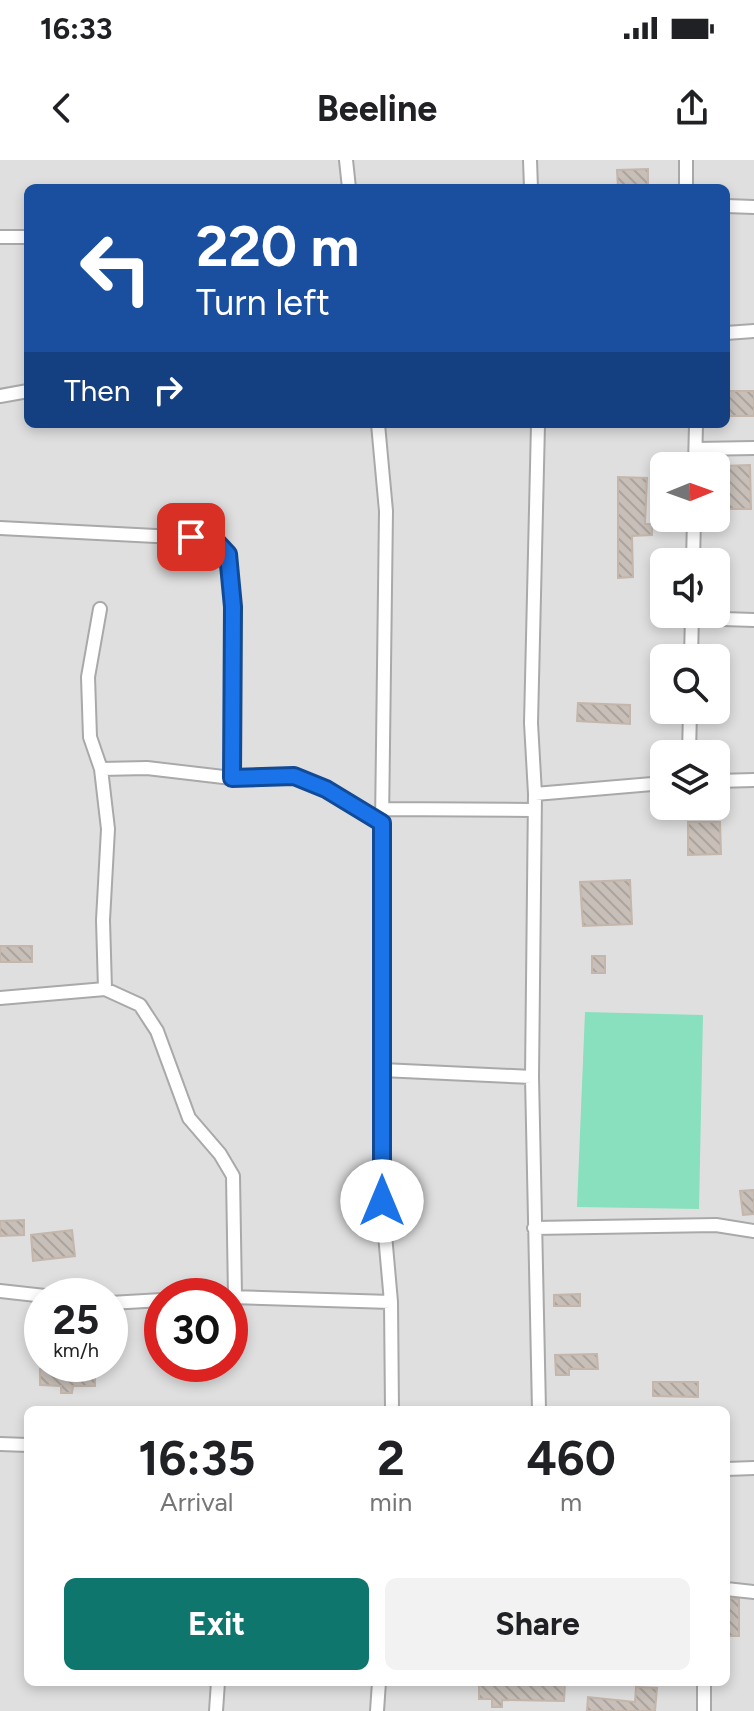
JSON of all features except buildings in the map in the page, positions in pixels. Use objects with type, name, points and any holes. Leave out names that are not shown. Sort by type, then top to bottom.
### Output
[{"type":"street","points":[[346,160],[349,184]]},
{"type":"street","points":[[530,160],[531,184]]},
{"type":"street","points":[[686,160],[686,184]]},
{"type":"street","points":[[730,206],[754,207]]},
{"type":"street","points":[[0,237],[24,237]]},
{"type":"street","points":[[730,333],[754,331]]},
{"type":"street","points":[[0,396],[24,392]]},
{"type":"street","points":[[378,428],[386,511],[382,1201],[391,1302],[392,1406]]},
{"type":"street","points":[[538,428],[531,723],[535,794],[532,1077],[539,1406]]},
{"type":"street","points":[[696,428],[696,452]]},
{"type":"street","points":[[696,449],[754,448]]},
{"type":"street","points":[[0,528],[214,539],[228,554],[233,607],[232,778]]},
{"type":"street","points":[[100,609],[88,677],[90,737],[101,769],[108,829],[103,920],[105,989]]},
{"type":"street","points":[[730,618],[754,620]]},
{"type":"street","points":[[101,769],[147,768],[232,778],[294,776],[382,816],[533,810]]},
{"type":"street","points":[[730,781],[754,780]]},
{"type":"street","points":[[535,794],[650,784]]},
{"type":"street","points":[[0,998],[105,989],[140,1005],[157,1031],[189,1118],[220,1154],[233,1176],[233,1278]]},
{"type":"street","points":[[382,1070],[532,1077]]},
{"type":"street","points":[[534,1228],[716,1225],[754,1231]]},
{"type":"street","points":[[0,1291],[24,1294]]},
{"type":"street","points":[[248,1297],[391,1302]]},
{"type":"street","points":[[0,1444],[24,1445]]},
{"type":"street","points":[[730,1469],[754,1468]]},
{"type":"street","points":[[730,1589],[754,1592]]},
{"type":"street","points":[[216,1711],[218,1686]]},
{"type":"street","points":[[377,1711],[379,1686]]},
{"type":"street","points":[[704,1686],[704,1711]]},
{"type":"shaded area","points":[[0,160],[754,160],[754,1711],[0,1711]]},
{"type":"green space","points":[[585,1012],[703,1015],[699,1209],[577,1207]]},
{"type":"route","points":[[191,537],[214,539],[228,554],[233,607],[232,778],[294,776],[326,789],[382,823],[382,1201]]}]
